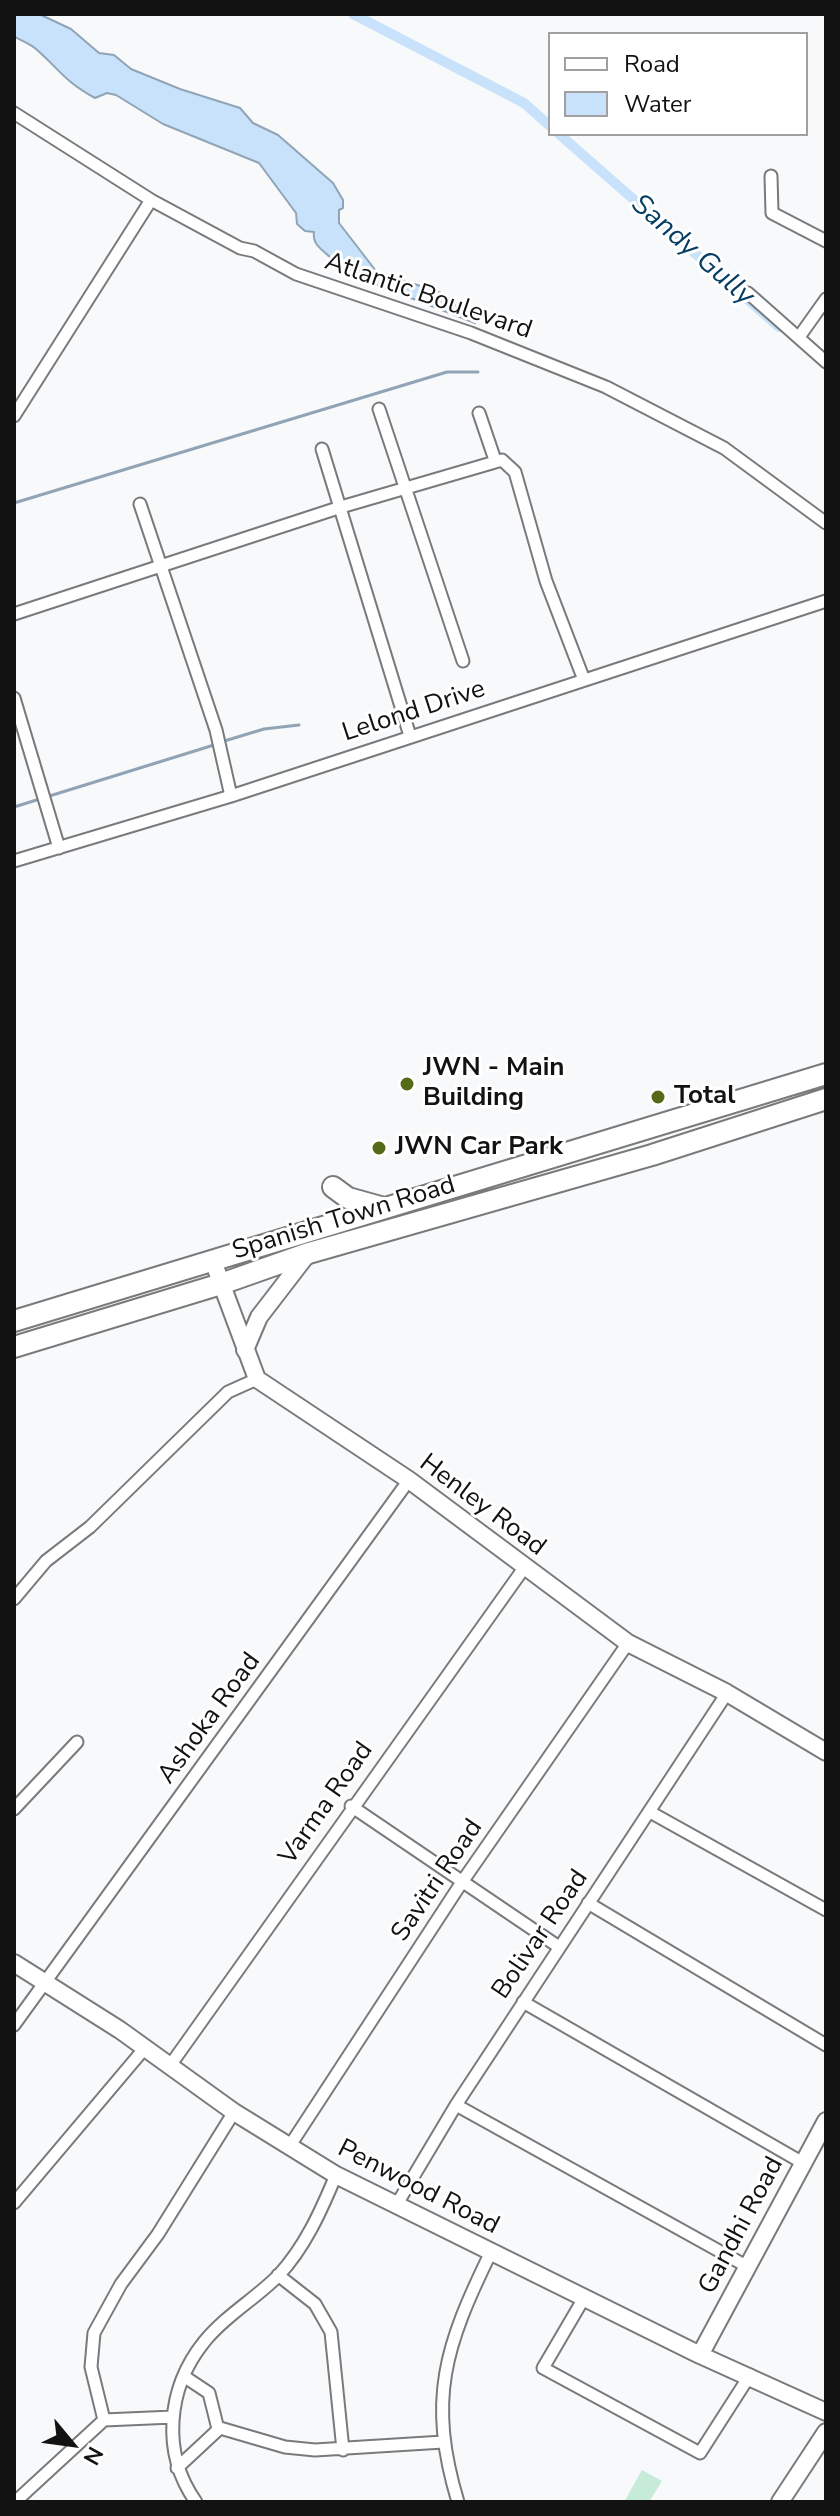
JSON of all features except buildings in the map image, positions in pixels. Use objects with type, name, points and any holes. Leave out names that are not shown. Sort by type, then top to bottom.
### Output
[{"type":"highway","name":"Spanish Town Road","points":[[14,1347],[221,1284],[386,1209],[826,1074]]},
{"type":"highway","name":"Spanish Town Road","points":[[14,1321],[213,1261],[306,1243],[652,1155],[826,1099]]},
{"type":"highway","points":[[643,1131],[652,1155]]},
{"type":"highway","points":[[333,1187],[348,1198],[386,1209]]},
{"type":"highway","points":[[14,1334],[52,1326],[60,1332]]},
{"type":"street","name":"Atlantic Boulevard","points":[[14,113],[151,200],[296,274],[471,333],[665,415],[724,448],[826,523]]},
{"type":"street","points":[[771,176],[772,213],[826,241]]},
{"type":"street","points":[[14,416],[151,200]]},
{"type":"street","points":[[748,293],[826,362]]},
{"type":"street","points":[[799,337],[826,299]]},
{"type":"street","points":[[379,409],[387,441],[408,487],[463,661]]},
{"type":"street","points":[[479,413],[495,460]]},
{"type":"street","points":[[322,449],[410,736]]},
{"type":"street","points":[[14,614],[495,460],[510,464],[515,472],[546,581],[584,680]]},
{"type":"street","points":[[140,504],[216,730],[231,796]]},
{"type":"street","name":"Lelond Drive","points":[[14,861],[231,796],[826,601]]},
{"type":"street","points":[[14,698],[59,848]]},
{"type":"street","points":[[245,1350],[266,1306],[306,1243]]},
{"type":"street","points":[[14,1599],[46,1561],[90,1527],[228,1392],[257,1379],[213,1261]]},
{"type":"street","name":"Henley Road","points":[[257,1379],[409,1480],[628,1643],[727,1693],[826,1752]]},
{"type":"street","name":"Ashoka Road","points":[[14,2025],[409,1480]]},
{"type":"street","name":"Varma Road","points":[[169,2067],[351,1806],[524,1568]]},
{"type":"street","name":"Savitri Road","points":[[289,2147],[462,1882],[628,1643]]},
{"type":"street","name":"Bolivar Road","points":[[397,2204],[456,2105],[727,1693]]},
{"type":"street","points":[[14,1809],[77,1742]]},
{"type":"street","points":[[351,1806],[559,1947]]},
{"type":"street","points":[[650,1812],[826,1910]]},
{"type":"street","points":[[588,1903],[826,2045]]},
{"type":"street","name":"Penwood Road","points":[[14,1963],[234,2112],[336,2175],[700,2355],[826,2412]]},
{"type":"street","points":[[523,2002],[803,2163]]},
{"type":"street","points":[[14,2203],[144,2049]]},
{"type":"street","points":[[456,2105],[748,2267]]},
{"type":"street","points":[[104,2420],[91,2367],[94,2333],[121,2284],[158,2234],[234,2112]]},
{"type":"street","name":"Gandhi Road","points":[[700,2355],[826,2121]]},
{"type":"street","points":[[196,2502],[177,2468],[171,2434],[185,2377],[206,2340],[278,2275],[316,2222],[336,2175]]},
{"type":"street","points":[[458,2502],[443,2442],[442,2383],[449,2347],[460,2315],[491,2252]]},
{"type":"street","points":[[278,2275],[315,2304],[331,2332],[343,2450]]},
{"type":"street","points":[[584,2298],[543,2368],[700,2453],[750,2375]]},
{"type":"street","points":[[185,2377],[209,2393],[218,2429]]},
{"type":"street","points":[[15,2502],[104,2420],[173,2417]]},
{"type":"street","points":[[177,2468],[218,2429],[225,2428],[285,2447],[343,2450],[443,2442]]},
{"type":"street","points":[[780,2502],[826,2432]]},
{"type":"green space","points":[[642,2470],[662,2481],[649,2502],[624,2502]]},
{"type":"water","points":[[14,14],[39,14],[71,29],[99,53],[114,55],[131,69],[240,108],[253,123],[278,135],[333,183],[343,200],[339,223],[376,271],[441,293],[475,323],[339,270],[333,259],[316,243],[314,232],[305,231],[297,224],[296,213],[259,163],[163,124],[116,95],[107,93],[95,98],[85,92],[36,49],[14,36]]},
{"type":"waterway","name":"Sandy Gully","points":[[353,14],[524,103],[548,124]]},
{"type":"waterway","name":"Sandy Gully","points":[[561,136],[779,327]]},
{"type":"waterway","points":[[14,503],[447,372],[478,372]]},
{"type":"waterway","points":[[221,742],[264,729],[299,725]]},
{"type":"waterway","points":[[14,807],[214,745]]},
{"type":"place","name":"JWN - Main Building","points":[[407,1084]]},
{"type":"place","name":"Total","points":[[658,1097]]},
{"type":"place","name":"JWN Car Park","points":[[379,1148]]}]
